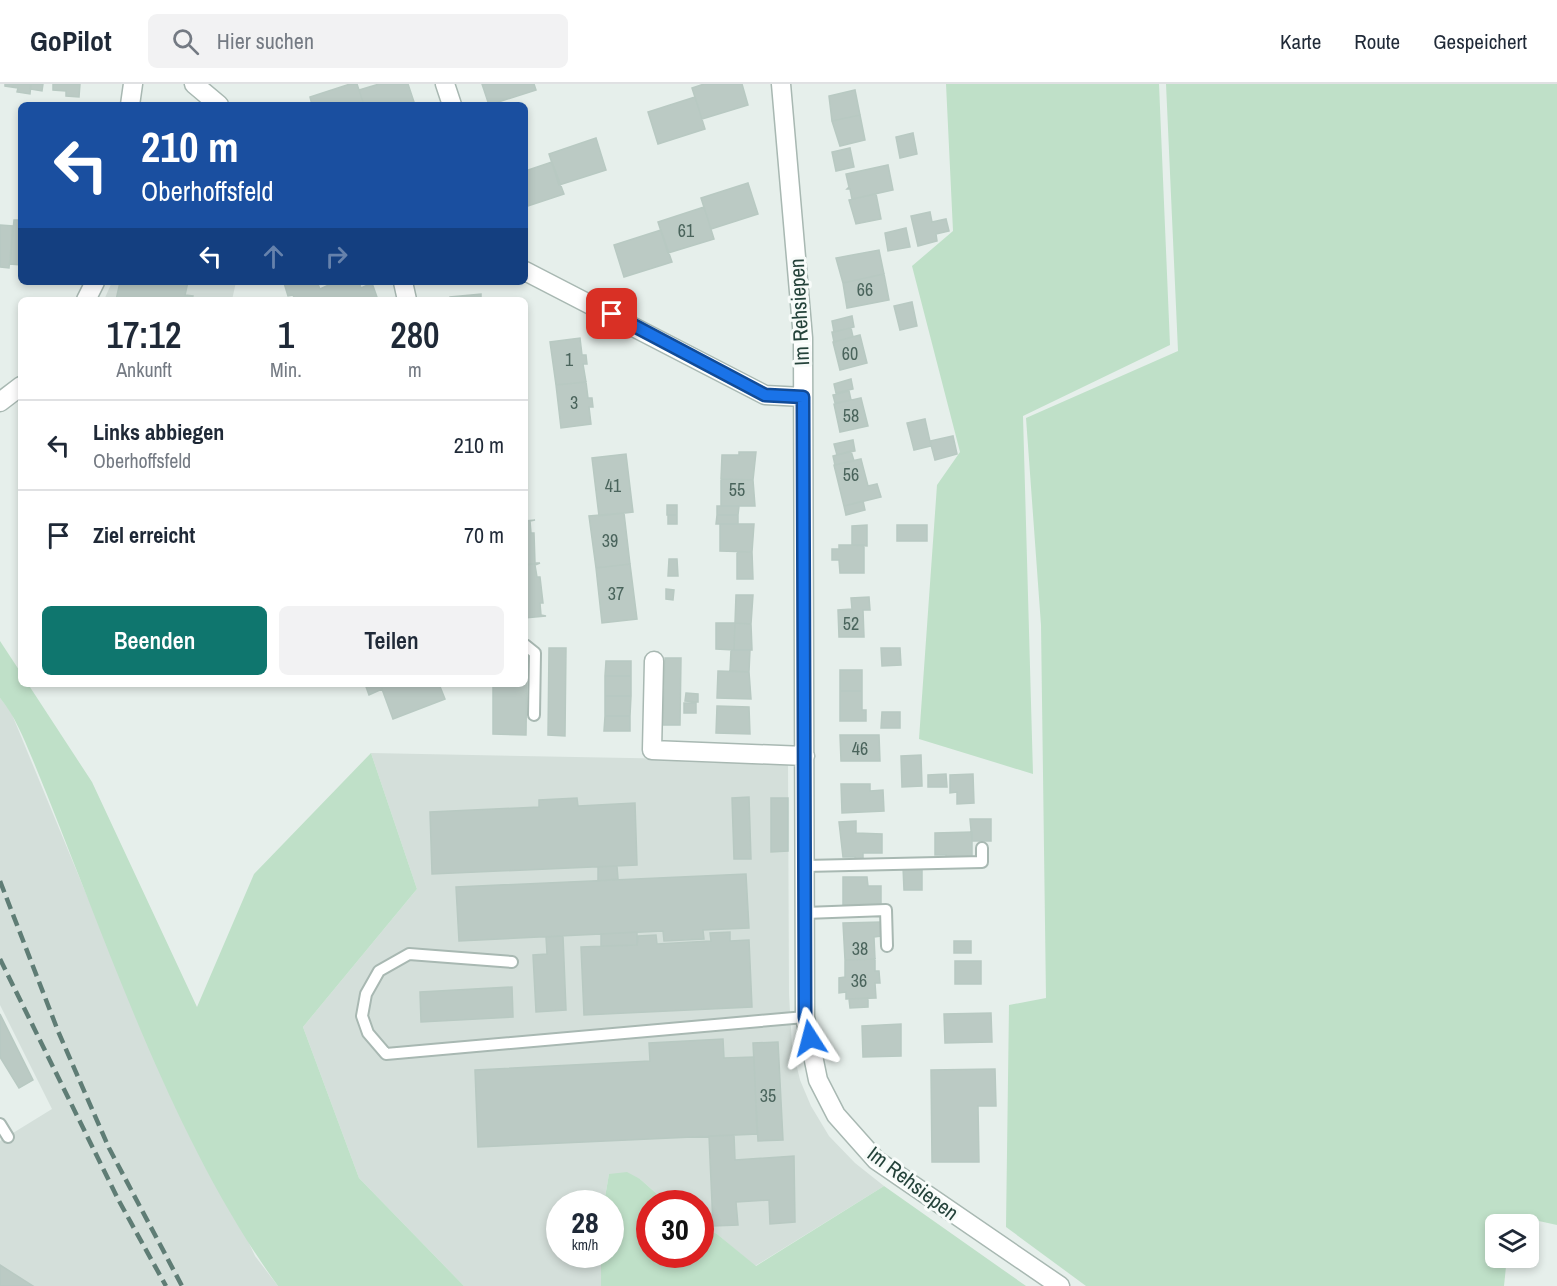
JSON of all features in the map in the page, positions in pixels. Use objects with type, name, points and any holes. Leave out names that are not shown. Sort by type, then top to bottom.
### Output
[{"type":"street","points":[[130,102],[133,84]]},
{"type":"street","points":[[194,84],[215,102]]},
{"type":"street","points":[[445,84],[451,102]]},
{"type":"street","name":"Im Rehsiepen","points":[[781,84],[803,338],[805,1017],[818,1080],[836,1115],[876,1160],[1060,1286]]},
{"type":"street","points":[[528,273],[765,395],[803,397]]},
{"type":"street","points":[[0,402],[18,388]]},
{"type":"street","points":[[654,662],[652,750],[805,756]]},
{"type":"lane","points":[[528,647],[535,653],[534,715]]},
{"type":"lane","points":[[805,866],[982,862],[982,848]]},
{"type":"lane","points":[[805,913],[886,910],[887,946]]},
{"type":"lane","points":[[512,962],[409,954],[379,971],[366,994],[362,1016],[368,1033],[386,1054],[805,1017]]},
{"type":"lane","points":[[0,1124],[8,1137]]},
{"type":"shaded area","points":[[111,285],[235,285],[233,297],[105,297]]},
{"type":"shaded area","points":[[0,698],[11,712],[87,896],[255,1256],[278,1286],[0,1286],[0,1141],[52,1109],[0,1005]]},
{"type":"shaded area","points":[[371,753],[788,761],[789,994],[792,1046],[800,1080],[811,1106],[829,1136],[855,1163],[884,1186],[755,1266],[714,1232],[714,1190],[652,1190],[640,1179],[609,1174],[606,1190],[546,1190],[546,1268],[601,1268],[601,1286],[464,1286],[359,1178],[303,1027],[417,889]]},
{"type":"green space","points":[[946,84],[1159,84],[1170,345],[1023,416],[1033,774],[919,739],[937,485],[960,452],[912,266],[953,231]]},
{"type":"green space","points":[[1166,84],[1557,84],[1557,1225],[1539,1221],[1539,1214],[1485,1214],[1485,1268],[1506,1268],[1504,1286],[1086,1286],[1006,1227],[1009,1005],[1046,998],[1041,625],[1026,418],[1178,351]]},
{"type":"green space","points":[[0,641],[18,668],[18,687],[30,687],[92,782],[197,1007],[254,874],[371,753],[417,889],[303,1027],[359,1178],[464,1286],[278,1286],[220,1195],[170,1096],[105,944],[32,758],[14,719],[0,698]]},
{"type":"green space","points":[[627,1172],[640,1179],[652,1190],[636,1190],[636,1268],[714,1268],[714,1232],[756,1266],[884,1186],[1026,1286],[601,1286],[601,1268],[624,1268],[624,1190],[606,1190],[609,1174]]},
{"type":"building","points":[[5,84],[31,84],[30,94],[17,92],[18,88],[5,86]]},
{"type":"building","points":[[31,84],[43,84],[42,91],[30,89]]},
{"type":"building","points":[[53,84],[80,84],[79,97],[66,96],[66,91],[53,90]]},
{"type":"building","points":[[350,84],[357,84],[363,102],[311,102],[310,97]]},
{"type":"building","points":[[379,84],[408,84],[414,102],[363,102],[359,90]]},
{"type":"building","points":[[482,84],[534,84],[536,90],[498,102],[488,102]]},
{"type":"building","points":[[704,84],[742,84],[748,105],[702,119],[692,88]]},
{"type":"building","points":[[855,90],[860,115],[832,121],[829,96]]},
{"type":"building","points":[[695,97],[705,129],[658,144],[648,112]]},
{"type":"building","points":[[860,115],[865,140],[840,146],[832,121]]},
{"type":"building","points":[[913,133],[917,154],[900,158],[896,137]]},
{"type":"building","points":[[596,138],[606,170],[559,185],[549,154]]},
{"type":"building","points":[[850,148],[854,167],[836,171],[832,152]]},
{"type":"building","points":[[552,162],[564,194],[528,206],[528,170]]},
{"type":"building","points":[[888,165],[893,190],[852,199],[850,189],[847,189],[849,187],[846,174]]},
{"type":"building","points":[[748,183],[758,214],[711,229],[701,198]]},
{"type":"building","points":[[876,194],[881,219],[856,224],[849,200]]},
{"type":"building","points":[[704,207],[714,239],[668,253],[658,222]]},
{"type":"building","points":[[930,212],[932,222],[946,219],[949,231],[936,234],[937,241],[918,246],[911,216]]},
{"type":"building","points":[[14,220],[18,220],[18,265],[10,264]]},
{"type":"building","points":[[0,225],[13,226],[9,268],[0,267]]},
{"type":"building","points":[[906,228],[910,247],[888,251],[885,233]]},
{"type":"building","points":[[661,230],[672,262],[624,277],[614,245]]},
{"type":"building","points":[[879,250],[884,274],[843,283],[836,258]]},
{"type":"building","points":[[884,274],[889,300],[847,308],[843,283]]},
{"type":"building","points":[[119,285],[187,285],[185,295],[193,296],[193,297],[117,297]]},
{"type":"building","points":[[285,285],[318,285],[320,289],[329,285],[360,285],[361,288],[373,285],[377,297],[294,297],[293,295],[288,296]]},
{"type":"building","points":[[481,294],[481,297],[450,297]]},
{"type":"building","points":[[912,302],[917,326],[900,330],[894,306]]},
{"type":"building","points":[[852,316],[854,327],[834,332],[832,321]]},
{"type":"building","points":[[851,328],[853,337],[834,342],[832,332]]},
{"type":"building","points":[[860,335],[867,363],[840,370],[833,342]]},
{"type":"building","points":[[580,338],[582,355],[586,355],[587,364],[583,364],[586,382],[556,385],[550,342]]},
{"type":"building","points":[[851,379],[853,389],[836,393],[834,384]]},
{"type":"building","points":[[586,382],[588,398],[592,398],[593,407],[589,407],[591,424],[561,428],[556,385]]},
{"type":"building","points":[[849,391],[851,400],[835,403],[833,395]]},
{"type":"building","points":[[861,398],[868,426],[840,432],[834,404]]},
{"type":"building","points":[[925,419],[931,446],[914,450],[907,423]]},
{"type":"building","points":[[953,436],[957,454],[935,460],[930,441]]},
{"type":"building","points":[[853,440],[855,451],[837,455],[834,444]]},
{"type":"building","points":[[851,451],[854,461],[835,465],[833,456]]},
{"type":"building","points":[[739,452],[756,452],[753,480],[721,479],[722,455],[739,455]]},
{"type":"building","points":[[626,454],[633,512],[599,516],[592,458]]},
{"type":"building","points":[[861,459],[868,486],[877,484],[881,497],[844,506],[834,465]]},
{"type":"building","points":[[721,479],[753,480],[755,506],[721,506]]},
{"type":"building","points":[[863,501],[865,510],[846,515],[844,506]]},
{"type":"building","points":[[667,505],[677,505],[677,515],[667,515]]},
{"type":"building","points":[[717,506],[739,506],[738,515],[717,515]]},
{"type":"building","points":[[624,513],[630,564],[596,568],[589,516]]},
{"type":"building","points":[[668,515],[677,515],[677,524],[668,524]]},
{"type":"building","points":[[717,515],[738,515],[738,524],[716,524]]},
{"type":"building","points":[[535,520],[530,521],[531,533],[534,533],[535,563],[540,563],[528,565],[528,521]]},
{"type":"building","points":[[720,524],[754,524],[752,552],[720,551]]},
{"type":"building","points":[[867,525],[867,546],[852,545],[852,526]]},
{"type":"building","points":[[897,525],[927,525],[927,541],[897,541]]},
{"type":"building","points":[[839,545],[864,545],[864,573],[840,573],[839,560],[832,560],[832,549],[839,549]]},
{"type":"building","points":[[737,552],[752,552],[753,579],[737,579]]},
{"type":"building","points":[[669,559],[677,559],[678,576],[668,576]]},
{"type":"building","points":[[540,563],[535,565],[537,577],[540,577],[543,603],[540,603],[541,615],[546,616],[528,618],[528,565]]},
{"type":"building","points":[[630,564],[637,619],[602,623],[596,568]]},
{"type":"building","points":[[666,589],[674,590],[673,600],[666,599]]},
{"type":"building","points":[[736,595],[753,595],[751,624],[735,623]]},
{"type":"building","points":[[869,597],[870,610],[863,610],[864,637],[839,637],[838,610],[852,609],[851,598]]},
{"type":"building","points":[[716,623],[735,623],[734,650],[716,649]]},
{"type":"building","points":[[735,623],[751,624],[752,650],[734,650]]},
{"type":"building","points":[[549,648],[566,648],[565,736],[548,735]]},
{"type":"building","points":[[881,648],[900,648],[901,665],[882,666]]},
{"type":"building","points":[[731,650],[750,650],[749,672],[730,671]]},
{"type":"building","points":[[665,658],[681,658],[680,725],[663,725]]},
{"type":"building","points":[[606,661],[631,661],[631,676],[605,676]]},
{"type":"building","points":[[840,670],[862,670],[862,691],[840,691]]},
{"type":"building","points":[[718,671],[749,672],[751,699],[717,698]]},
{"type":"building","points":[[605,676],[631,676],[631,696],[605,696]]},
{"type":"building","points":[[366,687],[440,687],[445,699],[393,719],[382,689],[369,695]]},
{"type":"building","points":[[493,687],[527,687],[526,735],[493,734]]},
{"type":"building","points":[[840,691],[862,691],[862,710],[866,710],[866,721],[840,721]]},
{"type":"building","points":[[686,693],[698,694],[698,702],[685,701]]},
{"type":"building","points":[[605,696],[631,696],[630,716],[605,716]]},
{"type":"building","points":[[684,703],[696,703],[696,713],[684,713]]},
{"type":"building","points":[[717,706],[749,707],[750,734],[716,733]]},
{"type":"building","points":[[882,712],[900,712],[900,728],[881,728]]},
{"type":"building","points":[[605,716],[630,716],[630,731],[604,731]]},
{"type":"building","points":[[840,735],[879,735],[880,761],[841,761]]},
{"type":"building","points":[[921,755],[922,786],[902,787],[901,756]]},
{"type":"building","points":[[946,774],[947,787],[928,787],[928,775]]},
{"type":"building","points":[[973,774],[974,803],[957,804],[957,792],[950,793],[950,775]]},
{"type":"building","points":[[841,784],[870,784],[870,791],[883,790],[884,811],[842,813]]},
{"type":"building","points":[[749,797],[751,859],[734,859],[732,798]]},
{"type":"building","points":[[577,798],[578,806],[635,803],[637,865],[432,874],[430,812],[539,807],[539,800]]},
{"type":"building","points":[[771,798],[788,798],[788,851],[771,852]]},
{"type":"building","points":[[970,819],[991,819],[991,841],[972,841]]},
{"type":"building","points":[[856,821],[856,833],[882,834],[882,853],[863,853],[863,861],[855,861],[855,857],[843,857],[839,822]]},
{"type":"building","points":[[972,832],[972,859],[946,859],[946,855],[935,855],[935,833]]},
{"type":"building","points":[[617,866],[618,879],[598,881],[598,867]]},
{"type":"building","points":[[903,867],[922,867],[922,890],[904,890]]},
{"type":"building","points":[[746,874],[749,928],[703,930],[704,939],[664,941],[663,931],[459,941],[456,887]]},
{"type":"building","points":[[843,877],[867,877],[868,886],[881,886],[881,904],[843,905]]},
{"type":"building","points":[[881,922],[881,936],[874,937],[875,959],[845,960],[843,923]]},
{"type":"building","points":[[637,932],[637,945],[601,946],[601,934]]},
{"type":"building","points":[[730,932],[730,941],[749,940],[752,1007],[584,1015],[581,947],[637,945],[638,936],[656,935],[657,944],[711,941],[710,933]]},
{"type":"building","points":[[563,936],[566,1010],[536,1012],[533,955],[547,954],[546,937]]},
{"type":"building","points":[[954,941],[971,941],[971,953],[954,953]]},
{"type":"building","points":[[875,959],[875,971],[879,971],[880,983],[875,983],[876,998],[846,999],[846,992],[839,993],[839,978],[845,977],[845,960]]},
{"type":"building","points":[[955,961],[981,961],[981,984],[955,984]]},
{"type":"building","points":[[512,987],[513,1017],[421,1022],[420,992]]},
{"type":"building","points":[[868,998],[868,1007],[850,1008],[849,999]]},
{"type":"building","points":[[991,1013],[992,1042],[945,1043],[944,1014]]},
{"type":"building","points":[[0,1014],[33,1080],[19,1088],[0,1057]]},
{"type":"building","points":[[901,1024],[901,1056],[863,1057],[862,1026]]},
{"type":"building","points":[[723,1039],[724,1058],[754,1057],[757,1134],[478,1147],[475,1070],[650,1061],[649,1043]]},
{"type":"building","points":[[778,1042],[783,1140],[758,1141],[753,1043]]},
{"type":"building","points":[[995,1069],[996,1106],[978,1106],[979,1162],[932,1162],[931,1070]]},
{"type":"building","points":[[734,1135],[735,1160],[794,1156],[795,1222],[770,1224],[769,1200],[736,1202],[738,1225],[714,1226],[714,1190],[711,1190],[709,1136]]},
{"type":"building","points":[[0,1265],[33,1286],[0,1286]]},
{"type":"railway","points":[[0,881],[58,1031],[109,1148],[182,1286]]},
{"type":"railway","points":[[0,959],[119,1201],[166,1286]]},
{"type":"route","points":[[612,314],[765,395],[803,397],[805,1017],[810,1038]]}]
